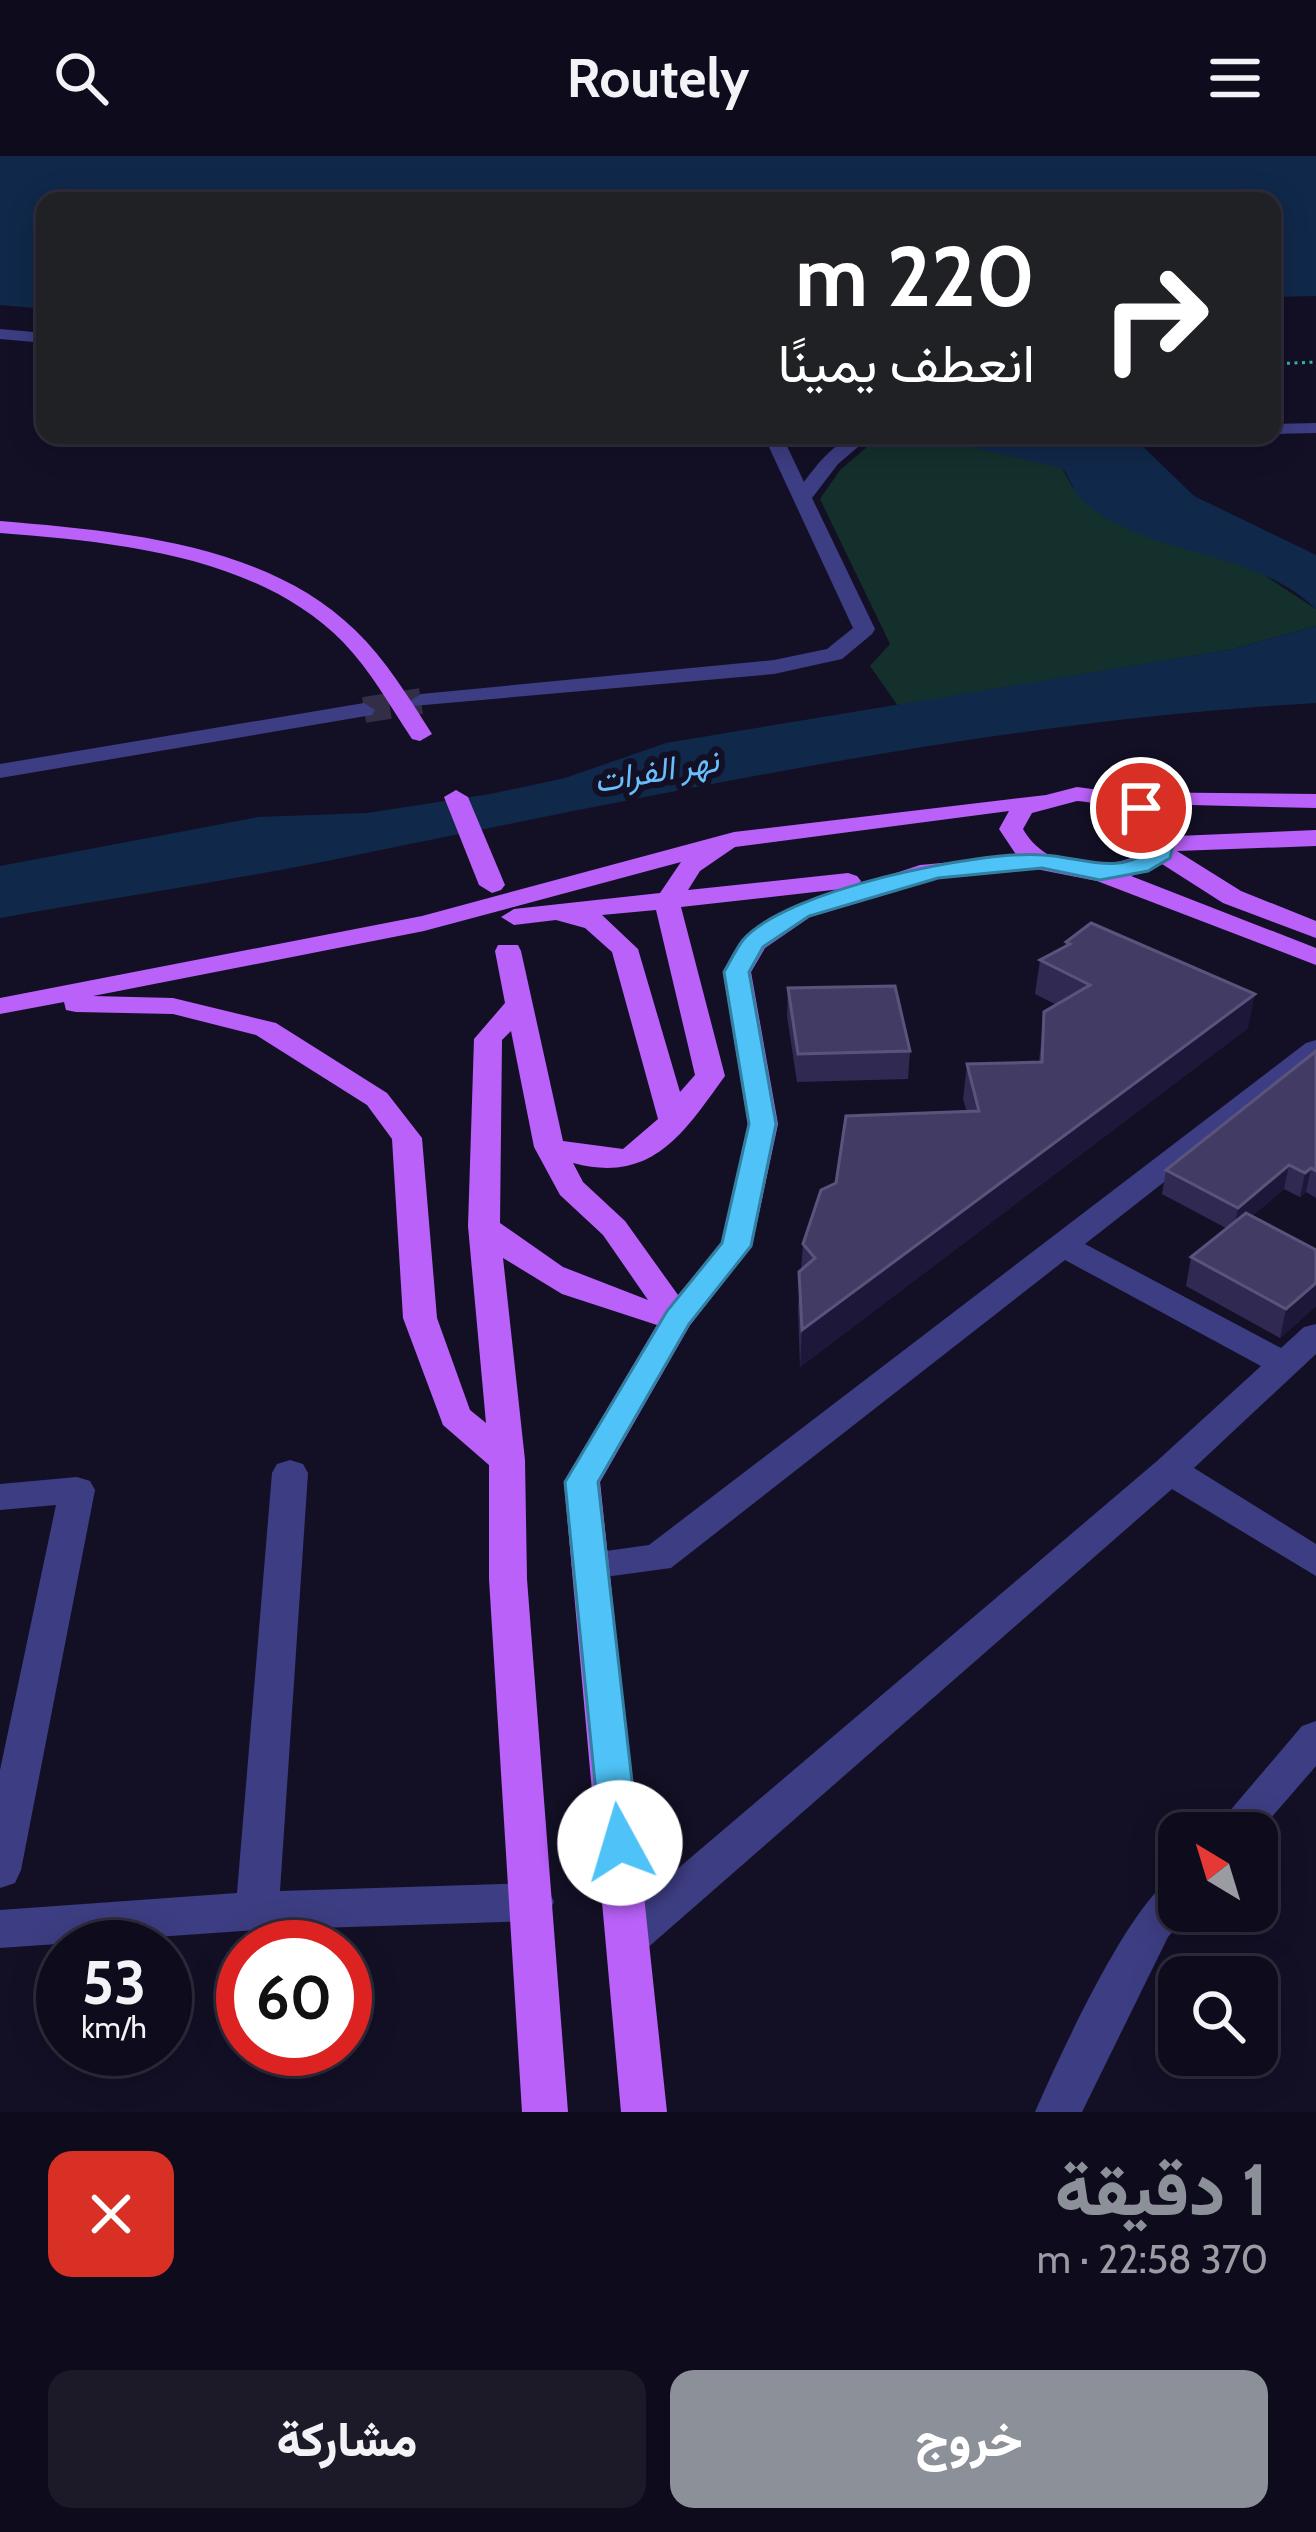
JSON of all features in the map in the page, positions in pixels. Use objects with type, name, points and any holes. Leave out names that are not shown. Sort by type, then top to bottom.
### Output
[{"type":"main road","points":[[0,527],[168,552],[240,572],[332,620],[382,671],[420,734]]},
{"type":"main road","points":[[0,540],[168,552]]},
{"type":"main road","points":[[1099,795],[1141,808],[1157,819],[1166,831],[1164,849]]},
{"type":"main road","points":[[8,1004],[424,923],[734,840],[1099,795],[1316,801]]},
{"type":"main road","points":[[456,797],[492,885]]},
{"type":"main road","points":[[1038,800],[1023,808],[1011,829],[1025,852],[1042,861],[1100,873],[1316,957]]},
{"type":"main road","points":[[1100,873],[1148,864],[1164,849],[1316,838]]},
{"type":"main road","points":[[550,1147],[617,1164],[656,1146],[671,1117],[710,1076],[668,902],[691,866],[734,840]]},
{"type":"main road","points":[[1164,849],[1232,897],[1316,930]]},
{"type":"main road","points":[[424,923],[1042,861]]},
{"type":"main road","points":[[644,2112],[582,1482],[677,1318],[736,1246],[763,1124],[737,972],[754,943],[801,911],[936,871]]},
{"type":"main road","points":[[544,914],[593,921],[625,949],[671,1117]]},
{"type":"main road","points":[[508,951],[550,1147],[571,1188],[614,1228],[677,1318]]},
{"type":"main road","points":[[522,1000],[488,1039],[484,1226],[507,1460],[508,1579],[544,2112]]},
{"type":"main road","points":[[8,1004],[172,1006],[266,1029],[377,1099],[407,1138],[420,1318],[455,1416],[507,1460]]},
{"type":"main road","points":[[484,1226],[522,1259],[562,1284],[616,1306],[677,1318]]},
{"type":"street","points":[[0,334],[36,337]]},
{"type":"street","points":[[1281,430],[1316,428]]},
{"type":"street","points":[[1281,432],[1316,440]]},
{"type":"street","points":[[421,701],[774,667],[834,654],[864,629],[777,444]]},
{"type":"street","points":[[801,499],[831,460],[851,444]]},
{"type":"street","points":[[0,771],[364,710]]},
{"type":"street","points":[[590,1565],[658,1558],[1316,1049]]},
{"type":"street","points":[[1063,1245],[1284,1364]]},
{"type":"street","points":[[630,1936],[1170,1470],[1316,1335]]},
{"type":"street","points":[[1170,1470],[1316,1562]]},
{"type":"street","points":[[256,1911],[290,1473]]},
{"type":"street","points":[[0,1497],[77,1490],[0,1870]]},
{"type":"street","points":[[1251,1812],[1316,1738]]},
{"type":"street","points":[[0,1929],[256,1911],[533,1902]]},
{"type":"street","points":[[1058,2112],[1158,1918]]},
{"type":"path","points":[[1281,364],[1316,362]]},
{"type":"green space","points":[[870,444],[962,445],[1046,460],[1062,468],[1073,488],[1116,521],[1261,573],[1316,609],[1316,626],[1233,649],[898,706],[870,666],[890,644],[820,499],[840,470]]},
{"type":"water","points":[[0,156],[1316,156],[1316,296],[1281,297],[1281,192],[36,192],[36,308],[0,305]]},
{"type":"water","points":[[1140,444],[1194,496],[1316,555],[1316,609],[1260,573],[1164,543],[1106,518],[1081,499],[1062,468],[962,445]]},
{"type":"water","name":"نهر الفرات","points":[[1316,626],[1316,703],[1190,713],[941,744],[282,870],[0,918],[0,866],[258,817],[367,813],[490,794],[565,778],[666,743],[1233,649]]},
{"type":"building","points":[[1091,923],[1255,994],[802,1330],[799,1272],[815,1258],[803,1244],[821,1190],[836,1183],[846,1116],[979,1111],[967,1064],[1042,1062],[1044,1012],[1090,985],[1040,960],[1070,944],[1066,942]]},
{"type":"building","points":[[895,986],[910,1051],[798,1054],[788,988]]},
{"type":"building","points":[[1316,1051],[1316,1171],[1311,1168],[1305,1173],[1289,1165],[1238,1208],[1166,1170]]},
{"type":"building","points":[[1246,1213],[1316,1250],[1316,1283],[1286,1309],[1191,1257]]},
{"type":"tunnel","points":[[364,710],[421,701]]},
{"type":"route","points":[[620,1843],[582,1482],[677,1318],[736,1246],[763,1124],[737,972],[754,943],[801,911],[936,871],[1042,861],[1100,873],[1148,864],[1162,853],[1166,831],[1141,808]]}]
